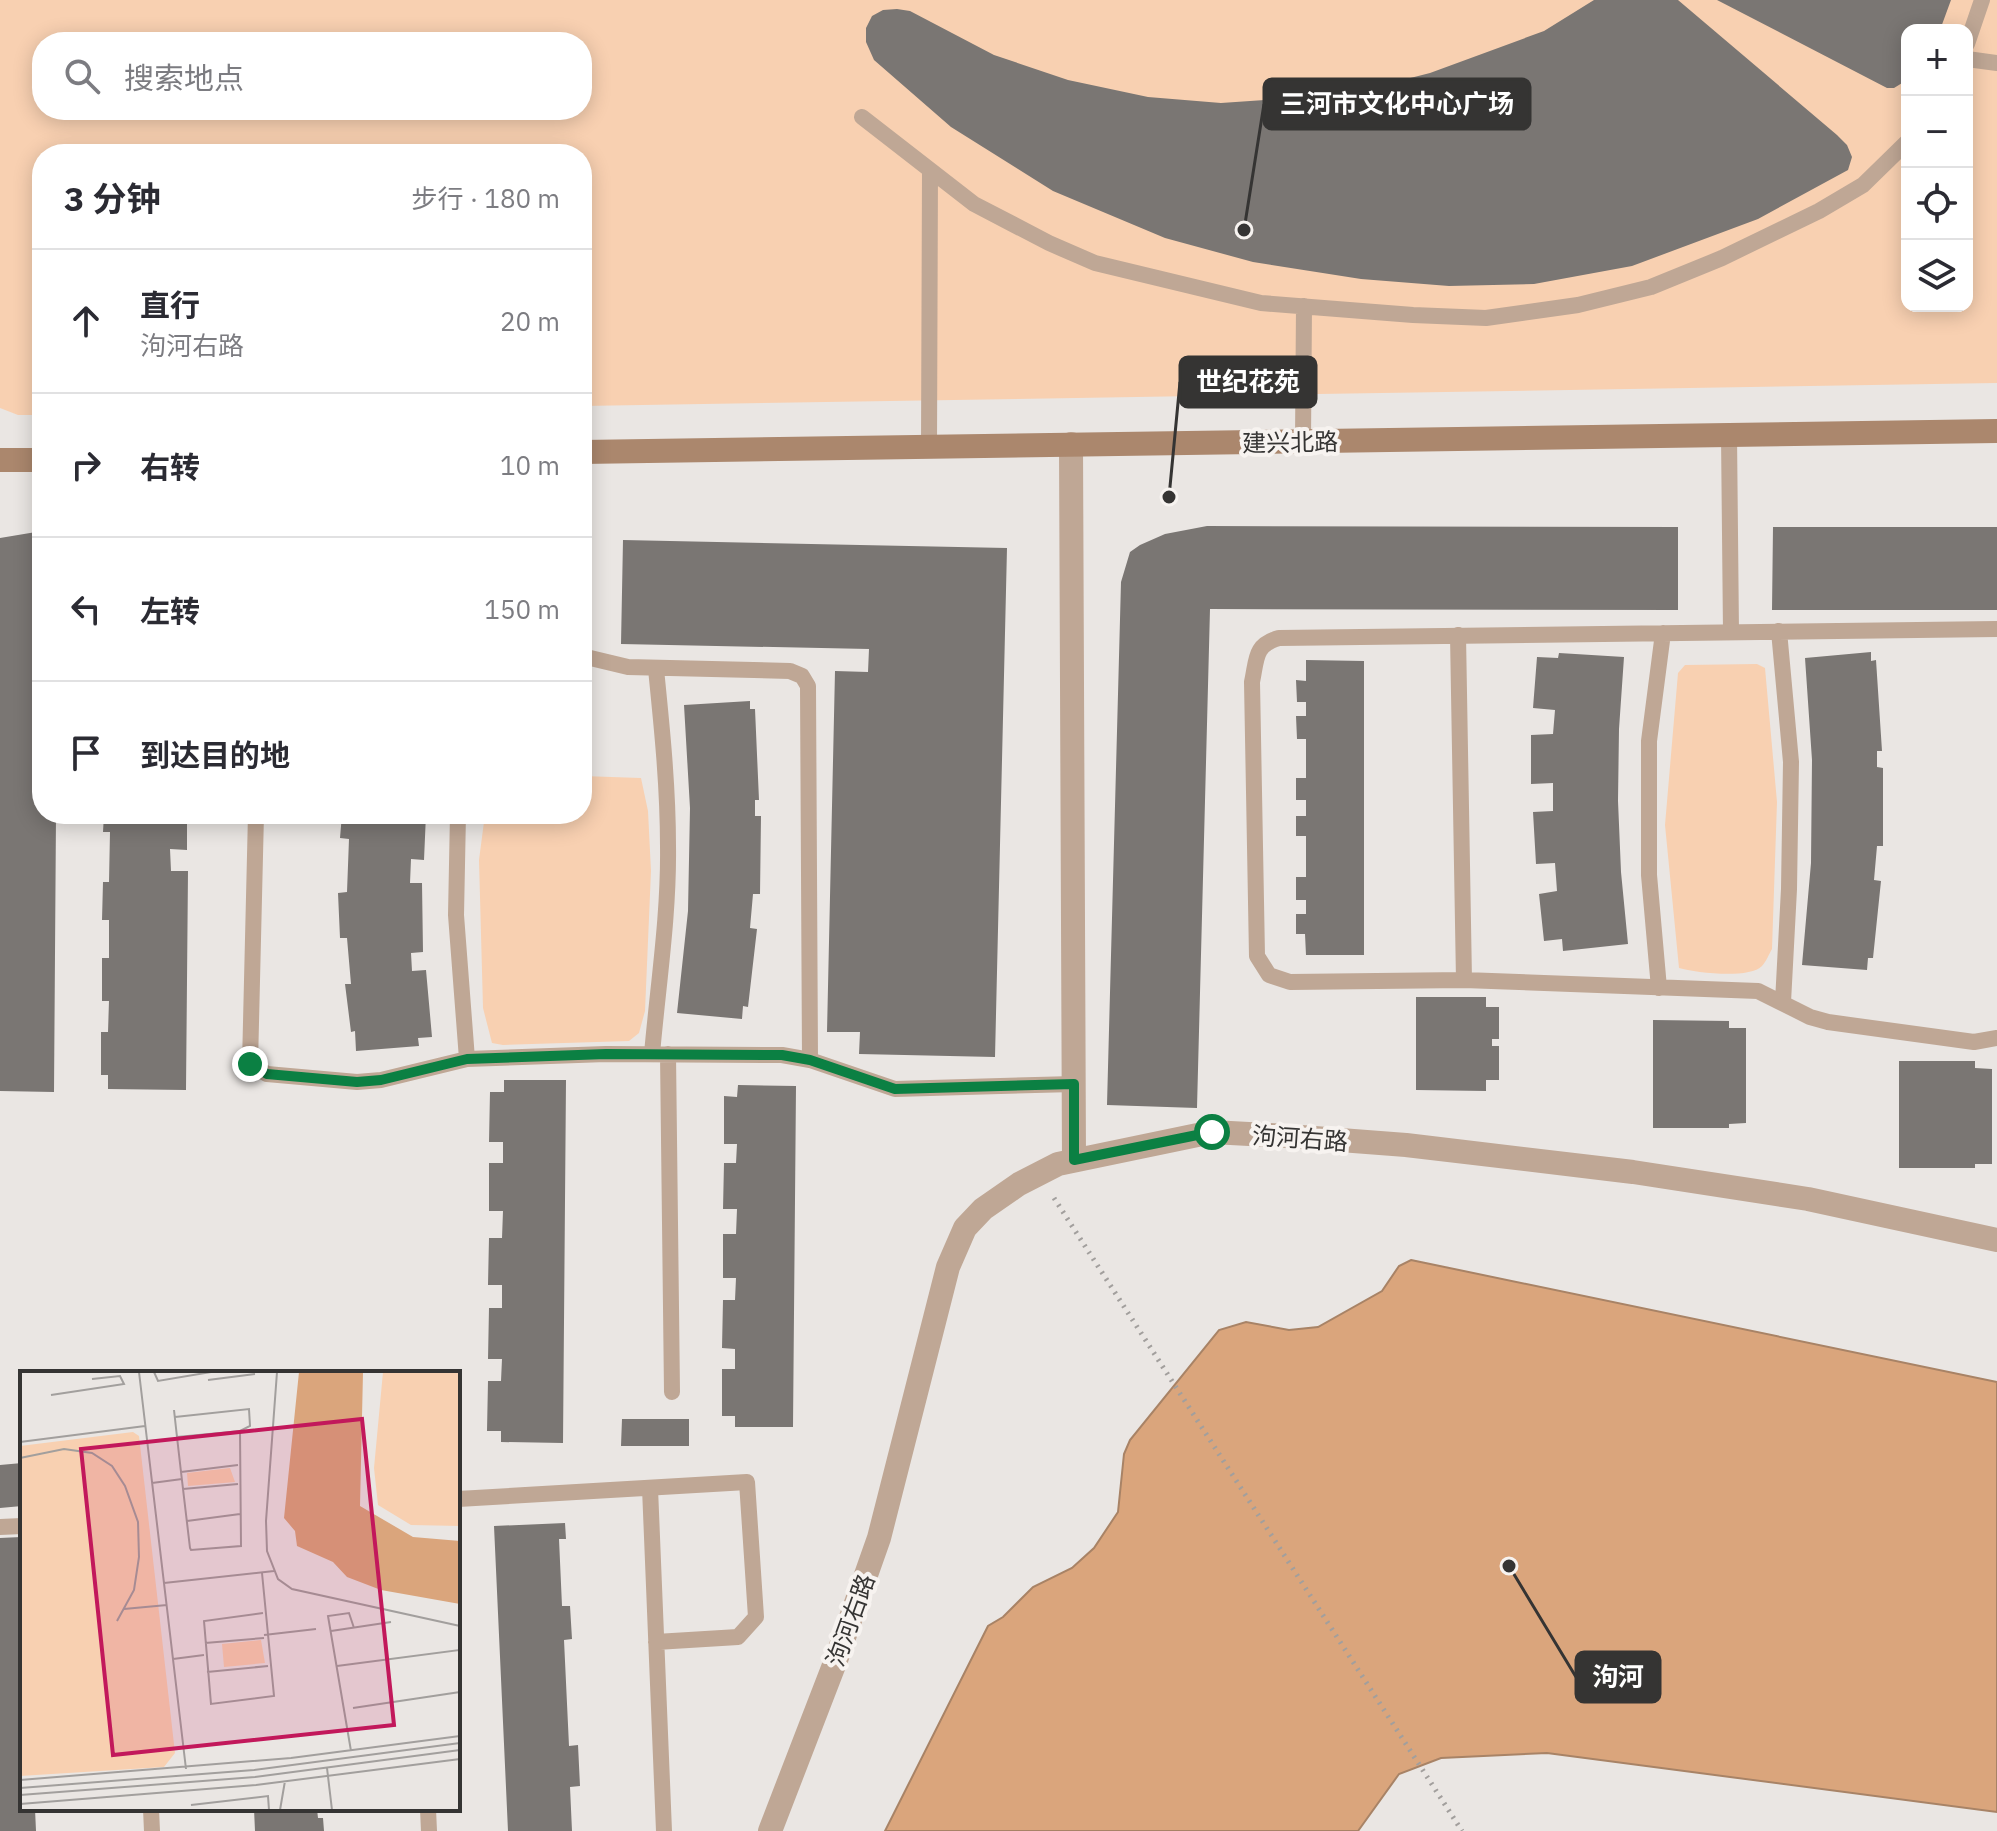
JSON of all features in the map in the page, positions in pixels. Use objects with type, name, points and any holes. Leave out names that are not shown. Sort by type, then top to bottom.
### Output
[{"type":"street","name":"建兴北路","points":[[592,452],[1997,431]]},
{"type":"street","points":[[1071,444],[1074,1160]]},
{"type":"street","points":[[0,460],[32,460]]},
{"type":"street","name":"泃河右路","points":[[770,1831],[879,1538],[948,1267],[965,1228],[983,1209],[1058,1164],[1212,1132],[1406,1145],[1633,1172],[1808,1199],[1997,1240]]},
{"type":"lane","points":[[1973,26],[1982,0]]},
{"type":"lane","points":[[1973,60],[1997,63]]},
{"type":"lane","points":[[862,117],[974,204],[1095,263],[1261,303],[1486,318],[1578,305],[1651,287],[1722,258],[1819,211],[1863,185],[1901,148]]},
{"type":"lane","points":[[929,447],[930,170]]},
{"type":"lane","points":[[1303,441],[1304,306]]},
{"type":"lane","points":[[1729,435],[1731,632]]},
{"type":"lane","points":[[1997,629],[1279,638],[1267,642],[1259,650],[1252,682],[1257,956],[1269,975],[1290,982],[1464,980],[1758,991],[1810,1017],[1828,1022],[1974,1042],[1997,1038]]},
{"type":"lane","points":[[1779,631],[1791,762],[1783,1002]]},
{"type":"lane","points":[[1659,988],[1649,875],[1649,741],[1663,633]]},
{"type":"lane","points":[[1458,635],[1464,980]]},
{"type":"lane","points":[[592,658],[628,667],[656,669],[790,671],[802,676],[808,686],[810,1060]]},
{"type":"lane","points":[[656,669],[665,763],[668,847],[660,1054],[672,1392]]},
{"type":"lane","points":[[256,824],[250,1064],[267,1074],[357,1082],[381,1080],[467,1059],[660,1054],[782,1055],[810,1060],[895,1089],[1074,1084]]},
{"type":"lane","points":[[458,824],[456,915],[467,1059]]},
{"type":"lane","points":[[460,1499],[747,1482],[756,1617],[738,1637],[656,1642]]},
{"type":"lane","points":[[650,1488],[664,1831]]},
{"type":"lane","points":[[0,1527],[20,1526]]},
{"type":"lane","points":[[151,1811],[152,1831]]},
{"type":"lane","points":[[428,1811],[429,1831]]},
{"type":"path","points":[[1038,1174],[1462,1831]]},
{"type":"shaded area","points":[[0,0],[1997,0],[1997,383],[592,406],[592,144],[32,144],[32,415],[18,415],[0,408]]},
{"type":"shaded area","points":[[1757,664],[1765,668],[1777,802],[1772,949],[1756,970],[1735,974],[1679,968],[1665,825],[1678,673],[1685,665]]},
{"type":"shaded area","points":[[592,776],[641,778],[648,811],[651,871],[645,1011],[639,1033],[629,1041],[492,1043],[483,1008],[479,860],[484,824],[592,824]]},
{"type":"shaded area","points":[[1411,1260],[1997,1382],[1997,1812],[1547,1753],[1441,1758],[1399,1774],[1358,1831],[885,1831],[988,1626],[1003,1617],[1033,1587],[1072,1568],[1094,1548],[1118,1512],[1124,1454],[1130,1440],[1219,1330],[1246,1322],[1289,1330],[1318,1327],[1382,1291],[1399,1266]]},
{"type":"building","points":[[1594,0],[1678,0],[1847,145],[1852,157],[1848,170],[1758,219],[1632,266],[1534,284],[1449,286],[1361,279],[1253,262],[1165,238],[1053,191],[951,127],[874,60],[866,42],[866,28],[872,16],[883,10],[910,11],[994,55],[1068,80],[1148,97],[1221,103],[1307,97],[1375,87],[1430,73],[1544,31]]},
{"type":"building","points":[[1717,0],[1951,0],[1942,24],[1901,24],[1901,84],[1887,88]]},
{"type":"building","points":[[1207,526],[1678,527],[1678,610],[1210,609],[1197,1108],[1107,1105],[1121,582],[1130,552],[1140,545],[1165,534]]},
{"type":"building","points":[[1773,527],[1997,527],[1997,610],[1772,610]]},
{"type":"building","points":[[32,533],[32,824],[56,824],[54,1092],[0,1091],[0,538]]},
{"type":"building","points":[[623,540],[1007,548],[995,1057],[859,1054],[860,1032],[827,1032],[835,671],[868,672],[869,649],[621,644]]},
{"type":"building","points":[[1871,652],[1871,661],[1876,660],[1882,751],[1877,751],[1877,767],[1883,768],[1883,846],[1877,846],[1874,880],[1881,881],[1873,958],[1868,958],[1867,970],[1802,965],[1811,863],[1812,760],[1805,658]]},
{"type":"building","points":[[1559,653],[1624,657],[1618,801],[1628,944],[1563,951],[1562,939],[1544,941],[1539,894],[1557,891],[1555,863],[1536,864],[1533,812],[1553,811],[1553,783],[1531,784],[1531,735],[1553,734],[1555,710],[1533,708],[1537,657],[1558,658]]},
{"type":"building","points":[[1306,660],[1364,661],[1364,955],[1306,955],[1305,934],[1296,934],[1296,914],[1306,914],[1306,900],[1296,900],[1296,877],[1306,877],[1306,836],[1296,836],[1296,816],[1306,816],[1306,800],[1296,800],[1296,778],[1306,778],[1306,739],[1297,739],[1296,716],[1306,716],[1306,702],[1297,702],[1296,680],[1306,681]]},
{"type":"building","points":[[750,701],[750,709],[755,709],[759,800],[755,800],[755,816],[761,816],[760,894],[753,894],[750,928],[757,929],[748,1007],[743,1006],[742,1019],[677,1013],[688,911],[690,808],[684,705]]},
{"type":"building","points":[[103,824],[187,824],[187,850],[170,849],[171,871],[188,871],[186,1090],[108,1089],[108,1075],[101,1075],[101,1032],[108,1032],[109,1001],[102,1001],[102,958],[109,958],[109,920],[102,920],[103,882],[109,882],[110,832],[103,832]]},
{"type":"building","points":[[341,824],[426,824],[424,860],[411,859],[410,883],[422,883],[423,952],[411,953],[412,971],[426,970],[432,1037],[418,1038],[419,1046],[356,1051],[345,984],[351,984],[347,938],[340,938],[338,893],[347,892],[349,839],[340,838]]},
{"type":"building","points":[[1416,997],[1486,997],[1486,1007],[1499,1007],[1499,1039],[1492,1039],[1492,1046],[1499,1046],[1499,1080],[1486,1080],[1486,1091],[1416,1090]]},
{"type":"building","points":[[1653,1020],[1729,1021],[1729,1028],[1746,1028],[1746,1123],[1729,1124],[1729,1128],[1653,1128]]},
{"type":"building","points":[[1899,1061],[1975,1061],[1975,1068],[1992,1069],[1992,1164],[1975,1164],[1975,1168],[1899,1168]]},
{"type":"building","points":[[504,1080],[566,1080],[563,1443],[501,1442],[501,1431],[487,1431],[488,1381],[501,1381],[502,1359],[488,1359],[489,1308],[502,1308],[502,1285],[488,1285],[489,1238],[502,1238],[503,1211],[489,1211],[489,1163],[503,1163],[503,1142],[489,1142],[490,1092],[504,1092]]},
{"type":"building","points":[[738,1085],[796,1086],[793,1427],[735,1427],[735,1416],[722,1416],[722,1369],[735,1369],[735,1349],[722,1348],[723,1300],[735,1300],[736,1278],[723,1278],[723,1234],[736,1234],[737,1209],[723,1209],[724,1163],[736,1163],[737,1144],[724,1144],[724,1096],[737,1097]]},
{"type":"building","points":[[622,1419],[689,1419],[689,1446],[621,1446]]},
{"type":"building","points":[[20,1463],[20,1506],[0,1508],[0,1465]]},
{"type":"building","points":[[565,1523],[566,1539],[559,1539],[562,1606],[570,1606],[572,1639],[564,1640],[569,1746],[578,1745],[580,1786],[570,1787],[572,1831],[508,1831],[494,1526]]},
{"type":"building","points":[[20,1537],[20,1811],[35,1811],[36,1831],[0,1831],[0,1538]]},
{"type":"building","points":[[254,1811],[317,1811],[318,1818],[323,1818],[324,1831],[255,1831]]},
{"type":"place","name":"三河市文化中心广场","points":[[1244,230]]},
{"type":"place","name":"世纪花苑","points":[[1169,497]]},
{"type":"place","name":"泃河","points":[[1509,1566]]},
{"type":"route","points":[[250,1064],[267,1074],[357,1082],[381,1080],[467,1059],[606,1054],[782,1055],[810,1060],[895,1089],[1074,1084],[1074,1160],[1212,1132]]}]
